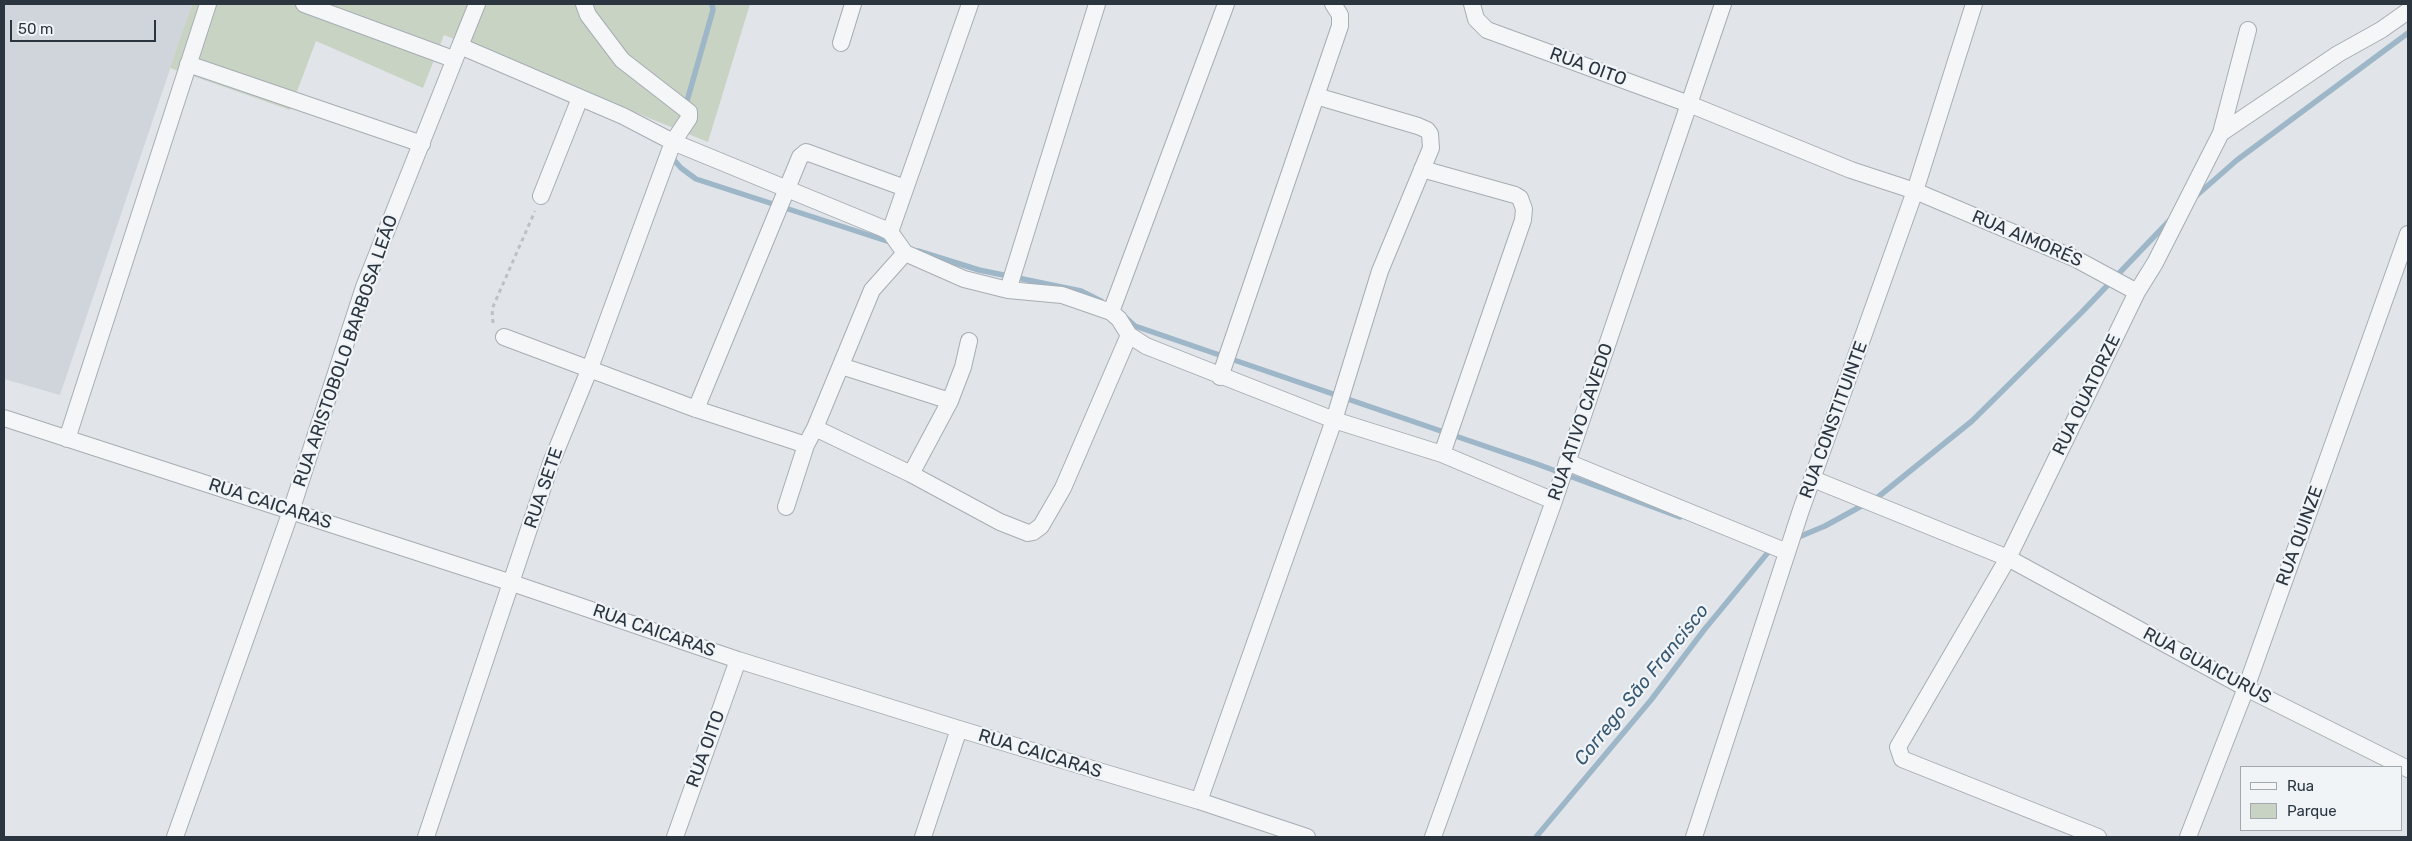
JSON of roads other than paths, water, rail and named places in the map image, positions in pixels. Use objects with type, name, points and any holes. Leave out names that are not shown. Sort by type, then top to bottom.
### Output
[{"type":"street","points":[[66,439],[208,4]]},
{"type":"street","points":[[304,4],[456,53],[497,62],[623,116],[673,142],[890,232],[905,254],[964,279],[1008,290],[1062,296],[1111,312],[1119,319],[1130,335],[1146,346],[1220,377],[1334,420],[1442,454],[1554,501]]},
{"type":"street","name":"RUA ARISTOBOLO BARBOSA LEÃO","points":[[175,837],[291,510],[364,287],[477,4]]},
{"type":"street","name":"RUA SETE","points":[[426,837],[551,463],[590,368],[673,142],[689,118],[689,112],[622,60],[588,15],[584,4]]},
{"type":"street","points":[[841,43],[853,4]]},
{"type":"street","points":[[890,232],[970,4]]},
{"type":"street","points":[[1008,290],[1097,4]]},
{"type":"street","points":[[1111,312],[1226,4]]},
{"type":"street","points":[[1220,377],[1340,26],[1340,15],[1333,4]]},
{"type":"street","name":"RUA OITO","points":[[1472,4],[1476,19],[1487,30],[1689,104],[1851,170],[1915,191]]},
{"type":"street","name":"RUA ATIVO CAVEDO","points":[[1433,837],[1554,501],[1723,4]]},
{"type":"street","name":"RUA CONSTITUINTE","points":[[1694,837],[1785,549],[1802,510],[1915,191],[1974,4]]},
{"type":"street","points":[[2221,133],[2338,54],[2382,30],[2408,11]]},
{"type":"street","name":"RUA QUATORZE","points":[[2098,837],[1902,759],[1898,747],[2008,558],[2137,292],[2221,133],[2248,30]]},
{"type":"street","points":[[188,64],[422,144]]},
{"type":"street","points":[[1199,801],[1334,420],[1380,271],[1432,141],[1427,130],[1316,96]]},
{"type":"street","points":[[541,196],[580,98]]},
{"type":"street","points":[[696,409],[800,157],[806,152],[905,188]]},
{"type":"street","points":[[1422,169],[1515,195],[1520,198],[1524,209],[1523,220],[1442,454]]},
{"type":"street","name":"RUA AIMORÉS","points":[[1915,191],[2088,264],[2137,292]]},
{"type":"street","name":"RUA QUINZE","points":[[2188,837],[2246,688],[2408,234]]},
{"type":"street","points":[[786,507],[806,445],[815,428],[872,290],[905,254]]},
{"type":"street","points":[[815,428],[911,474],[1000,522],[1028,533],[1033,532],[1041,526],[1063,488],[1130,335]]},
{"type":"street","points":[[504,337],[696,409],[806,445]]},
{"type":"street","points":[[911,474],[950,401],[963,367],[969,341]]},
{"type":"street","points":[[841,366],[950,401]]},
{"type":"street","name":"RUA CAICARAS","points":[[4,418],[291,510],[738,660],[959,730],[1199,801],[1307,837]]},
{"type":"street","points":[[1567,462],[1764,543],[1785,549]]},
{"type":"street","name":"RUA GUAICURUS","points":[[1813,478],[2008,558],[2246,688],[2400,766]]},
{"type":"street","name":"RUA OITO","points":[[675,837],[738,660]]},
{"type":"street","points":[[923,837],[959,730]]},
{"type":"waterway","points":[[685,108],[713,10],[712,4]]},
{"type":"waterway","points":[[2196,196],[2237,160],[2408,33]]},
{"type":"waterway","points":[[673,155],[674,160],[681,168],[696,179],[893,243]]},
{"type":"waterway","points":[[1794,539],[1825,526],[1878,497],[1972,421],[2082,312],[2169,221]]},
{"type":"waterway","points":[[918,251],[979,270],[1081,291],[1101,301]]},
{"type":"waterway","points":[[1125,317],[1135,326],[1537,464],[1680,517]]},
{"type":"waterway","name":"Corrego São Francisco","points":[[1536,837],[1651,700],[1704,630],[1770,550]]}]
